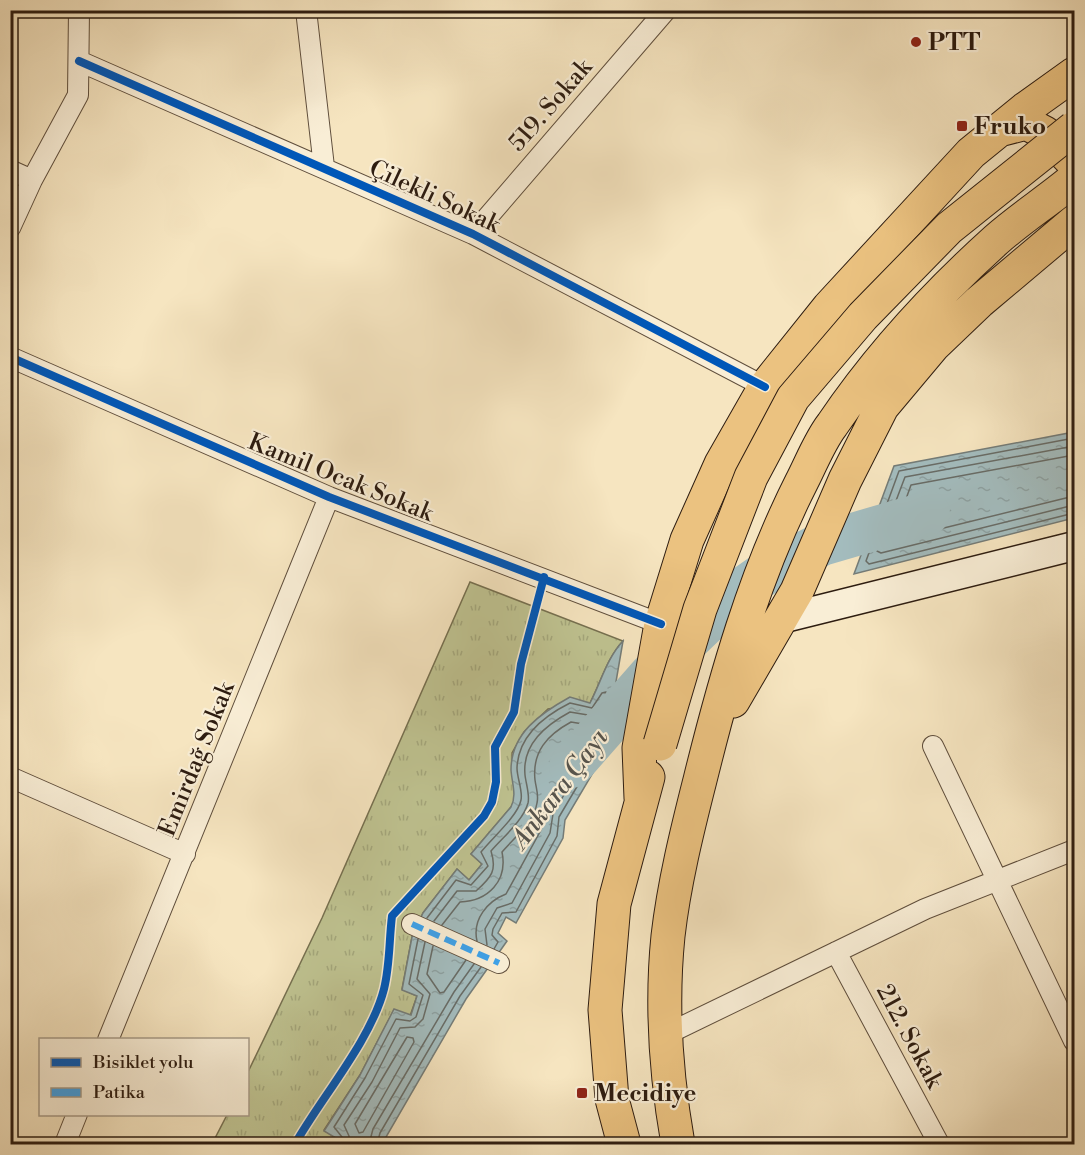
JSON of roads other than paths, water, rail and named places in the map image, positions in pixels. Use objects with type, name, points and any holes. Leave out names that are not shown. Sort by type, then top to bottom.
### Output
[{"type":"highway","points":[[624,1144],[612,1099],[605,1010],[614,904],[641,798],[649,746],[659,633],[687,540],[721,465],[765,387],[829,307],[906,220],[971,153],[1074,74]]},
{"type":"highway","points":[[649,746],[751,477],[793,398],[862,316],[949,228],[1074,129],[1069,104],[1074,84]]},
{"type":"highway","points":[[999,130],[1026,123],[1045,133],[1074,163]]},
{"type":"highway","points":[[678,1144],[671,1101],[665,1035],[668,935],[686,836],[709,741],[742,626],[784,518],[830,428],[881,358],[931,304],[997,240],[1074,179]]},
{"type":"highway","points":[[709,741],[797,591],[845,480],[882,407],[934,345],[979,302],[1072,223]]},
{"type":"street","points":[[10,228],[32,180],[78,95],[79,10]]},
{"type":"street","points":[[306,10],[324,167]]},
{"type":"street","name":"519. Sokak","points":[[473,234],[666,10]]},
{"type":"street","name":"Çilekli Sokak","points":[[79,61],[473,234],[765,387]]},
{"type":"street","points":[[10,170],[32,180]]},
{"type":"street","name":"Kamil Ocak Sokak","points":[[10,357],[330,497],[659,633]]},
{"type":"street","name":"Emirdağ Sokak","points":[[109,1038],[330,497]]},
{"type":"street","points":[[781,619],[1074,546]]},
{"type":"street","points":[[933,746],[999,879],[1074,1041]]},
{"type":"street","points":[[10,777],[185,854]]},
{"type":"street","points":[[665,1035],[925,909],[1074,850]]},
{"type":"street","points":[[412,924],[499,963]]},
{"type":"street","name":"212. Sokak","points":[[836,952],[939,1144]]},
{"type":"street","points":[[65,1144],[76,1116]]},
{"type":"water","points":[[1074,432],[1074,518],[854,574],[894,466]]},
{"type":"water","points":[[623,641],[606,740],[594,771],[565,820],[563,838],[516,923],[506,917],[498,933],[507,941],[466,999],[382,1144],[333,1144],[336,1138],[324,1131],[360,1075],[394,1009],[411,1015],[417,996],[402,990],[412,937],[423,913],[457,869],[469,880],[482,864],[471,854],[513,803],[511,770],[516,745],[539,717],[570,697],[590,703],[608,663]]},
{"type":"waterway","name":"Ankara Çayı","points":[[571,766],[650,676],[737,593],[767,572],[822,544],[928,513]]},
{"type":"place","name":"PTT","points":[[916,42]]},
{"type":"place","name":"Fruko","points":[[962,126]]},
{"type":"place","name":"Mecidiye","points":[[582,1093]]}]
